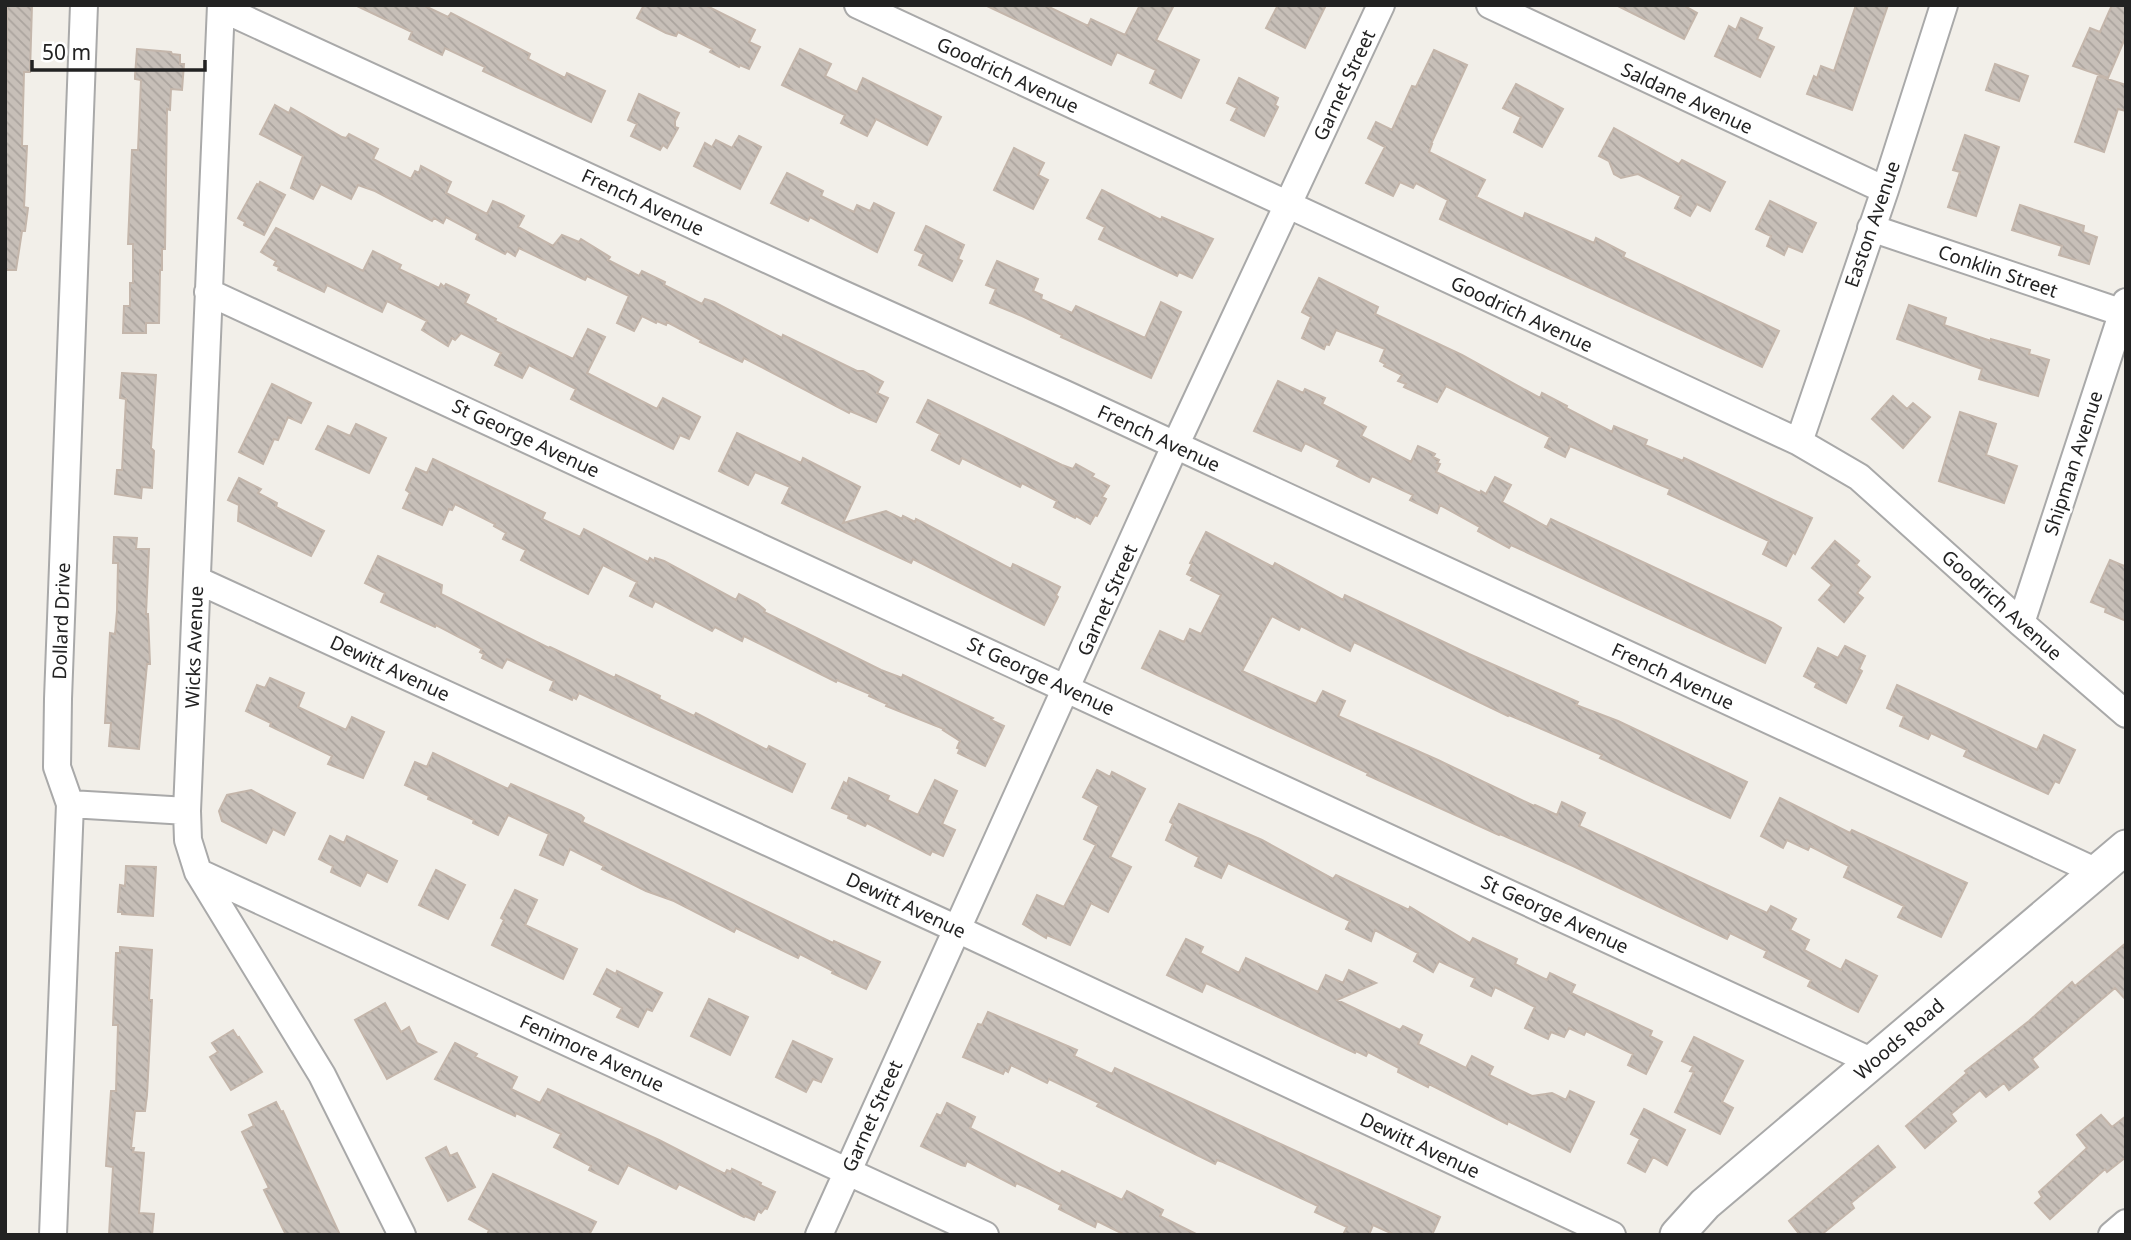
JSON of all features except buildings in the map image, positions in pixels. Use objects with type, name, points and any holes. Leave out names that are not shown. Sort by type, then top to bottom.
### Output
[{"type":"street","name":"Dollard Drive","points":[[53,1235],[70,804],[57,766],[57,739],[84,5]]},
{"type":"street","name":"Goodrich Avenue","points":[[858,5],[1799,442],[1859,477],[2126,714]]},
{"type":"street","name":"Garnet Street","points":[[819,1235],[1175,446],[1381,5]]},
{"type":"street","name":"Saldane Avenue","points":[[1490,5],[1885,190]]},
{"type":"street","name":"Easton Avenue","points":[[1799,442],[1885,190],[1944,5]]},
{"type":"street","name":"Wicks Avenue","points":[[221,6],[187,811],[188,840],[198,872],[322,1075],[402,1235]]},
{"type":"street","name":"French Avenue","points":[[221,6],[2095,871]]},
{"type":"street","name":"Conklin Street","points":[[1871,228],[2125,309]]},
{"type":"street","name":"St George Avenue","points":[[208,292],[1873,1062]]},
{"type":"street","name":"Shipman Avenue","points":[[2021,623],[2125,309]]},
{"type":"street","name":"Dewitt Avenue","points":[[197,580],[957,929],[1612,1235]]},
{"type":"street","points":[[70,804],[187,811]]},
{"type":"street","name":"Woods Road","points":[[1677,1235],[1705,1204],[2126,847]]},
{"type":"street","name":"Fenimore Avenue","points":[[198,872],[985,1235]]},
{"type":"street","points":[[2112,1235],[2126,1223]]}]
